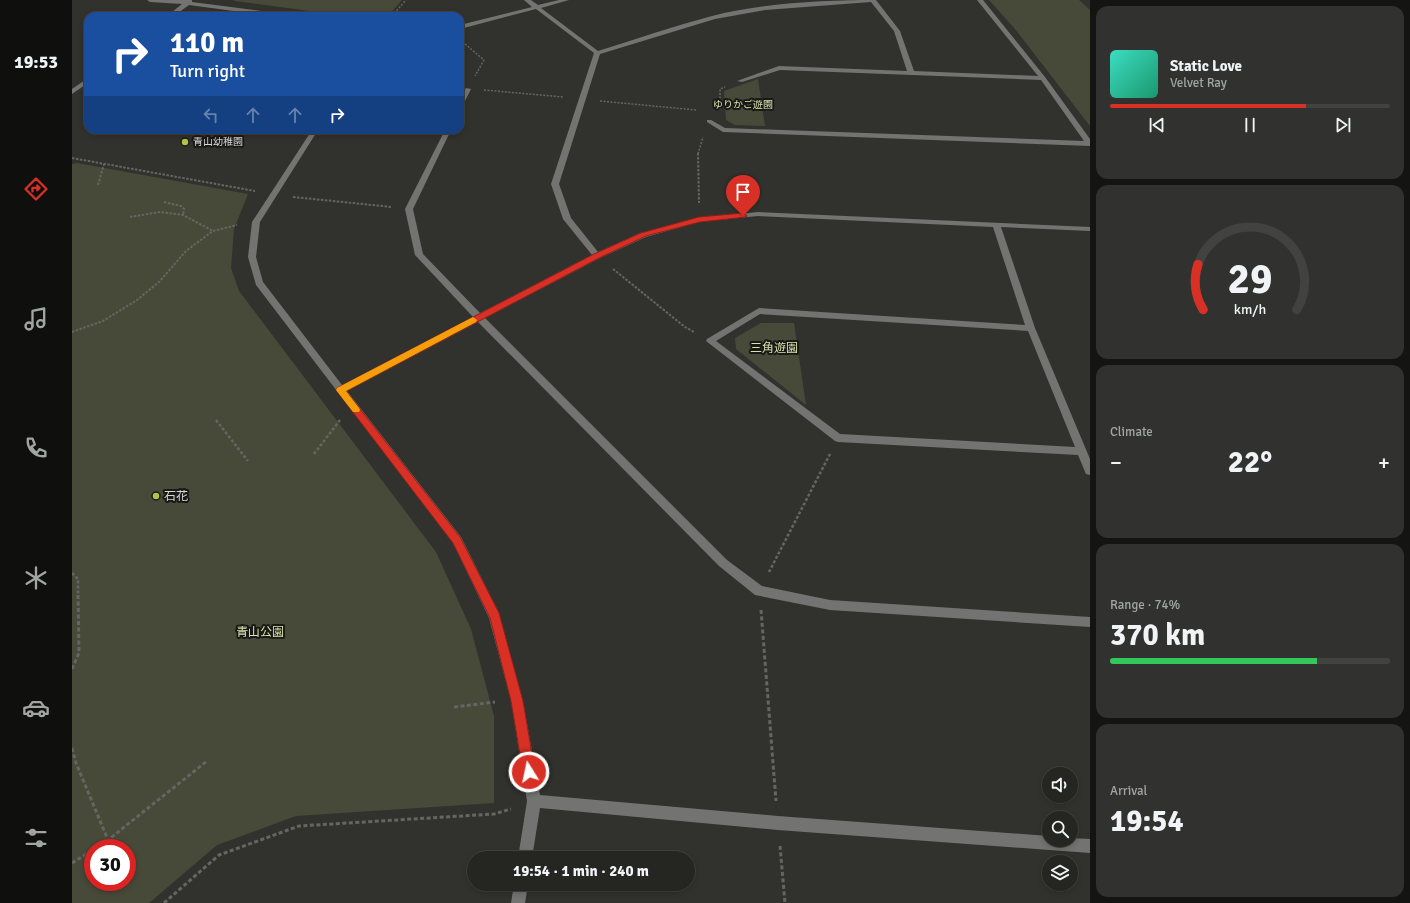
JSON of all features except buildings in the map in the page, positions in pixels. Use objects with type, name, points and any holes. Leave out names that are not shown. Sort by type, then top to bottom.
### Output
[{"type":"street","points":[[150,0],[190,2],[257,12]]},
{"type":"street","points":[[527,0],[597,53]]},
{"type":"street","points":[[464,26],[566,0]]},
{"type":"street","points":[[597,53],[714,17],[765,8],[873,0],[897,31],[912,72]]},
{"type":"street","points":[[980,0],[1043,78],[1090,143]]},
{"type":"street","points":[[176,12],[190,2]]},
{"type":"street","points":[[597,53],[554,184],[567,219],[597,256]]},
{"type":"street","points":[[740,81],[779,68],[1043,78]]},
{"type":"street","points":[[72,92],[84,83]]},
{"type":"street","points":[[464,97],[468,89]]},
{"type":"street","points":[[709,121],[723,130],[1090,143]]},
{"type":"street","points":[[312,134],[256,222],[252,257],[259,283],[457,540],[495,617],[517,701],[534,801],[526,851]]},
{"type":"street","points":[[446,134],[409,209],[419,255],[478,317],[723,563],[760,591],[830,605],[1090,622]]},
{"type":"street","points":[[340,390],[597,256],[643,235],[699,220],[758,214],[1090,229]]},
{"type":"street","points":[[996,224],[1031,328],[1090,471]]},
{"type":"street","points":[[1031,328],[759,311],[710,341],[838,438],[1082,451]]},
{"type":"street","points":[[534,801],[778,823],[1090,846]]},
{"type":"street","points":[[518,903],[520,891]]},
{"type":"path","points":[[396,12],[406,0]]},
{"type":"path","points":[[464,42],[484,60],[468,89]]},
{"type":"path","points":[[699,220],[698,152],[709,121],[721,113],[720,89],[740,81]]},
{"type":"path","points":[[72,158],[273,195],[409,209]]},
{"type":"path","points":[[98,185],[104,164]]},
{"type":"path","points":[[164,202],[181,206],[184,209],[183,215]]},
{"type":"path","points":[[130,217],[160,212],[183,215],[213,231]]},
{"type":"path","points":[[72,332],[103,321],[138,300],[159,282],[186,251],[213,231],[242,224]]},
{"type":"path","points":[[597,256],[685,327],[710,341]]},
{"type":"path","points":[[314,454],[341,418]]},
{"type":"path","points":[[216,420],[248,461]]},
{"type":"path","points":[[785,903],[760,591],[838,438]]},
{"type":"path","points":[[72,573],[78,579],[79,653],[72,669]]},
{"type":"path","points":[[454,707],[495,702]]},
{"type":"path","points":[[72,748],[76,763],[108,839]]},
{"type":"path","points":[[109,839],[207,761]]},
{"type":"path","points":[[164,903],[219,855],[299,826],[494,814],[534,801]]},
{"type":"path","points":[[72,863],[84,855]]},
{"type":"green space","points":[[234,0],[402,0],[392,12],[317,12]]},
{"type":"green space","points":[[989,0],[1079,0],[1090,10],[1090,126],[1015,29]]},
{"type":"green space","name":"ゆりかご遊園","points":[[758,79],[765,126],[735,125],[726,120],[724,91]]},
{"type":"green space","name":"青山公園","points":[[77,163],[248,194],[234,229],[231,268],[239,291],[436,552],[471,629],[494,716],[494,803],[296,816],[217,845],[149,903],[72,903],[72,164]]},
{"type":"green space","name":"三角遊園","points":[[761,323],[794,323],[806,405],[736,349],[735,338]]},
{"type":"slow traffic","points":[[356,410],[340,390],[473,320]]},
{"type":"place","name":"青山幼稚園","points":[[185,142]]},
{"type":"place","name":"石花","points":[[156,496]]},
{"type":"route","points":[[529,772],[517,701],[495,617],[457,540],[340,390],[597,256],[643,235],[699,220],[743,216]]}]
